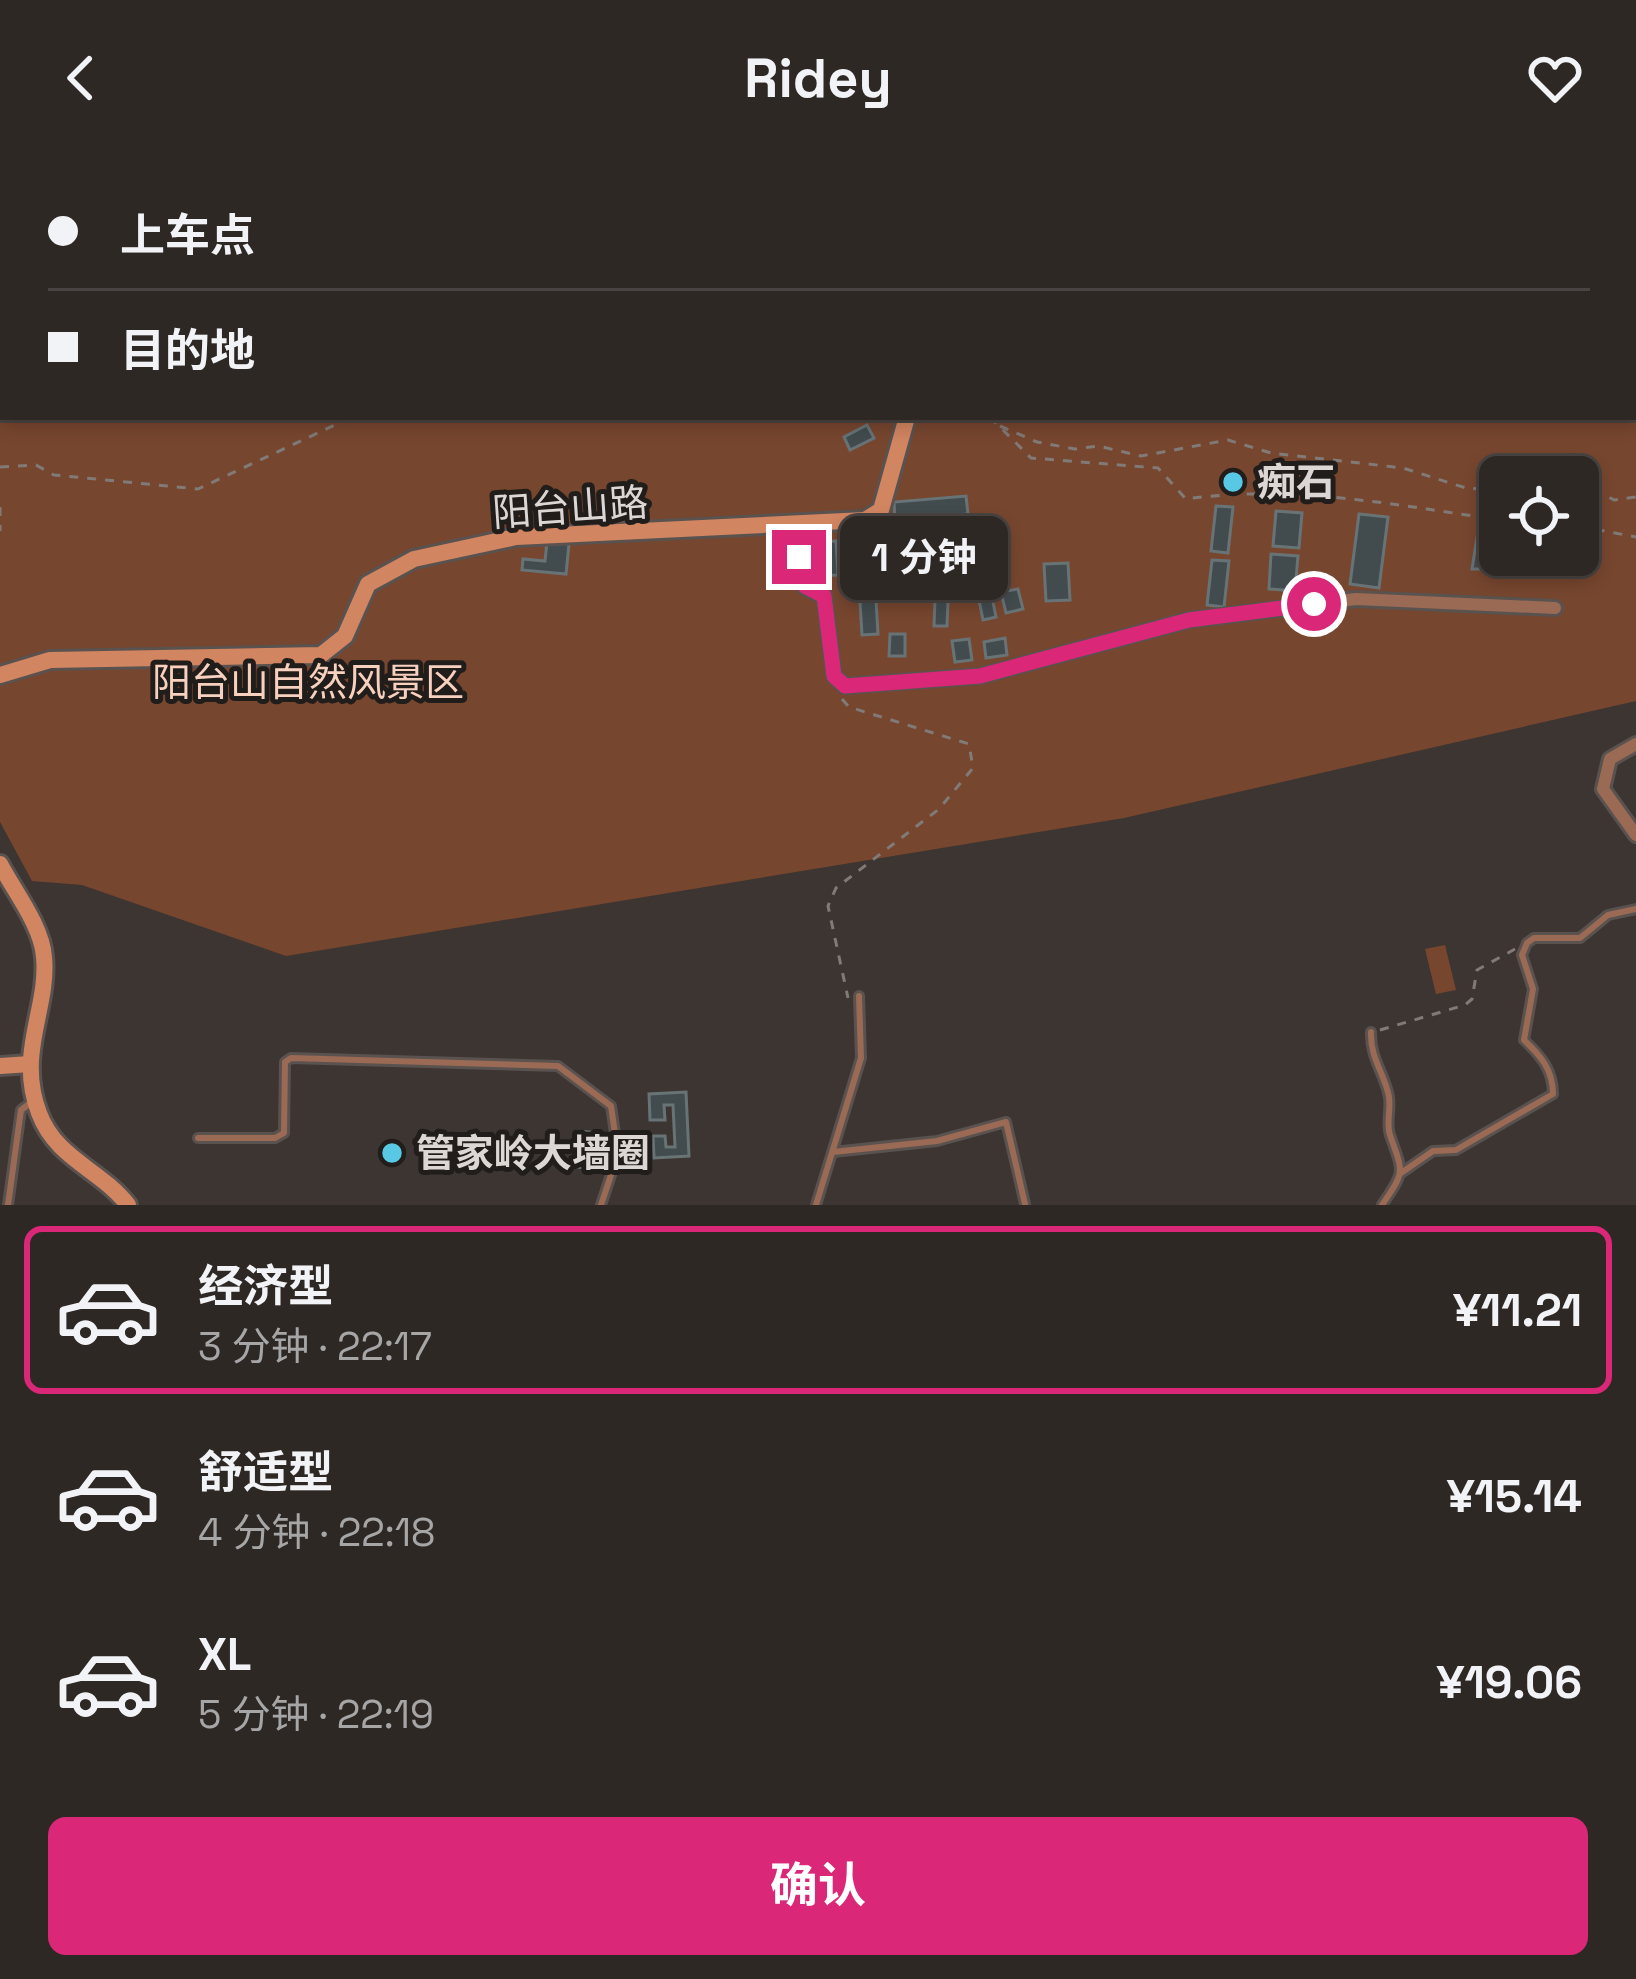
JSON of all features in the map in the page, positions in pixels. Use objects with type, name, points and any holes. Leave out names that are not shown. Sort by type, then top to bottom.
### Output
[{"type":"street","name":"阳台山路","points":[[0,675],[50,660],[321,655],[345,636],[368,584],[391,568],[517,537],[865,520],[881,510],[906,420]]},
{"type":"street","points":[[793,527],[805,586],[824,596],[834,676],[845,686],[980,676],[1189,620],[1356,599],[1547,612],[1555,608]]},
{"type":"street","points":[[1636,744],[1610,759],[1603,789],[1636,835]]},
{"type":"street","points":[[0,864],[45,961],[30,1064],[36,1099],[57,1147],[112,1184],[128,1205]]},
{"type":"street","points":[[0,1066],[30,1064]]},
{"type":"lane","points":[[1401,1173],[1433,1151],[1456,1150],[1553,1094],[1553,1079],[1542,1058],[1524,1040],[1533,989],[1522,955],[1527,943],[1534,938],[1580,938],[1608,915],[1636,909]]},
{"type":"lane","points":[[816,1205],[861,1058],[859,996]]},
{"type":"lane","points":[[1371,1032],[1376,1072],[1389,1094],[1388,1130],[1403,1163],[1382,1205]]},
{"type":"lane","points":[[198,1138],[275,1138],[284,1133],[285,1063],[291,1058],[558,1066],[611,1106],[617,1154],[601,1205]]},
{"type":"lane","points":[[8,1205],[21,1110],[36,1099]]},
{"type":"lane","points":[[833,1152],[937,1141],[1006,1122],[1025,1204]]},
{"type":"path","points":[[0,467],[36,465],[54,475],[198,489],[346,420]]},
{"type":"path","points":[[992,420],[1031,458],[1158,468],[1186,500],[1221,494],[1368,498],[1479,516]]},
{"type":"path","points":[[995,424],[1037,442],[1075,449],[1098,446],[1141,456],[1228,440],[1271,453],[1403,468],[1479,489]]},
{"type":"path","points":[[1599,492],[1614,500],[1636,497]]},
{"type":"path","points":[[0,507],[0,531]]},
{"type":"path","points":[[1599,530],[1636,537]]},
{"type":"path","points":[[834,676],[836,693],[849,707],[969,744],[973,768],[939,809],[836,888],[827,906],[842,986],[859,1014]]},
{"type":"path","points":[[1371,1032],[1465,1006],[1472,999],[1478,970],[1527,943]]},
{"type":"green space","name":"阳台山自然风景区","points":[[0,420],[1636,420],[1636,701],[1124,818],[286,956],[82,885],[32,881],[0,822]]},
{"type":"green space","points":[[1445,945],[1456,990],[1436,994],[1425,949]]},
{"type":"building","points":[[867,425],[874,438],[850,450],[844,437]]},
{"type":"building","points":[[966,496],[968,514],[895,520],[894,502]]},
{"type":"building","points":[[1216,506],[1233,507],[1228,553],[1211,551]]},
{"type":"building","points":[[1276,511],[1302,513],[1299,548],[1273,546]]},
{"type":"building","points":[[1359,514],[1388,517],[1379,588],[1350,584]]},
{"type":"building","points":[[1479,525],[1479,569],[1472,569]]},
{"type":"building","points":[[889,533],[893,580],[845,584],[844,570],[879,568],[877,534]]},
{"type":"building","points":[[836,541],[838,575],[815,576],[813,542]]},
{"type":"building","points":[[547,542],[569,544],[566,574],[522,570],[523,559],[545,561]]},
{"type":"building","points":[[1271,554],[1298,556],[1295,591],[1269,589]]},
{"type":"building","points":[[1212,560],[1229,561],[1224,607],[1207,605]]},
{"type":"building","points":[[1068,563],[1070,600],[1046,601],[1044,564]]},
{"type":"building","points":[[1018,589],[1023,609],[1006,613],[1001,592]]},
{"type":"building","points":[[991,592],[996,617],[983,620],[978,595]]},
{"type":"building","points":[[876,600],[878,634],[862,635],[860,602]]},
{"type":"building","points":[[935,600],[948,601],[947,626],[934,626]]},
{"type":"building","points":[[890,634],[905,634],[905,656],[889,656]]},
{"type":"building","points":[[1005,638],[1007,655],[986,658],[984,642]]},
{"type":"building","points":[[969,639],[972,660],[955,662],[952,641]]},
{"type":"building","points":[[686,1092],[689,1156],[654,1158],[653,1136],[665,1136],[666,1147],[675,1147],[673,1105],[664,1105],[665,1120],[650,1120],[649,1094]]},
{"type":"building","points":[[578,1131],[601,1133],[598,1169],[575,1167]]},
{"type":"place","name":"痴石","points":[[1233,482]]},
{"type":"place","name":"管家岭大墙圈","points":[[392,1153]]},
{"type":"route","points":[[799,557],[805,586],[824,596],[834,676],[845,686],[980,676],[1189,620],[1314,604]]}]
